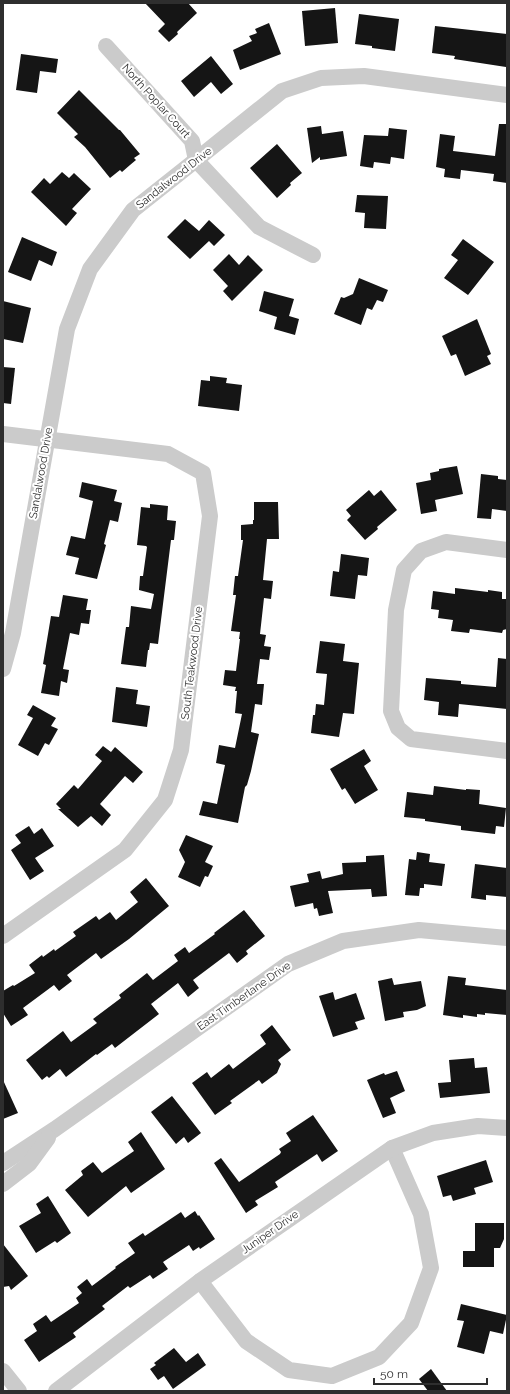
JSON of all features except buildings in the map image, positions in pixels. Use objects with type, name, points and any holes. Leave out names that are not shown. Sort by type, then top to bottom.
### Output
[{"type":"street","name":"North Poplar Court","points":[[106,46],[192,141],[196,160]]},
{"type":"street","name":"Sandalwood Drive","points":[[3,668],[8,632],[47,439],[67,329],[90,269],[133,210],[282,91],[321,78],[364,76],[507,95]]},
{"type":"street","points":[[196,160],[259,227],[313,255]]},
{"type":"street","points":[[3,434],[47,439]]},
{"type":"street","name":"South Teakwood Drive","points":[[3,936],[125,850],[165,800],[181,750],[210,516],[203,473],[168,454],[47,439]]},
{"type":"street","points":[[507,550],[446,542],[421,551],[404,570],[396,610],[391,711],[398,728],[411,739],[507,750]]},
{"type":"street","name":"East Timberlane Drive","points":[[3,1163],[55,1129],[288,964],[343,941],[419,930],[507,938]]},
{"type":"street","name":"Juniper Drive","points":[[56,1391],[200,1281],[392,1148],[433,1133],[478,1126],[507,1128]]},
{"type":"street","name":"East Timberlane Drive","points":[[3,1184],[29,1164],[55,1129]]},
{"type":"street","points":[[200,1281],[246,1341],[289,1370],[332,1376],[379,1357],[411,1323],[431,1268],[421,1214],[392,1148]]},
{"type":"street","points":[[3,1371],[19,1391]]}]
